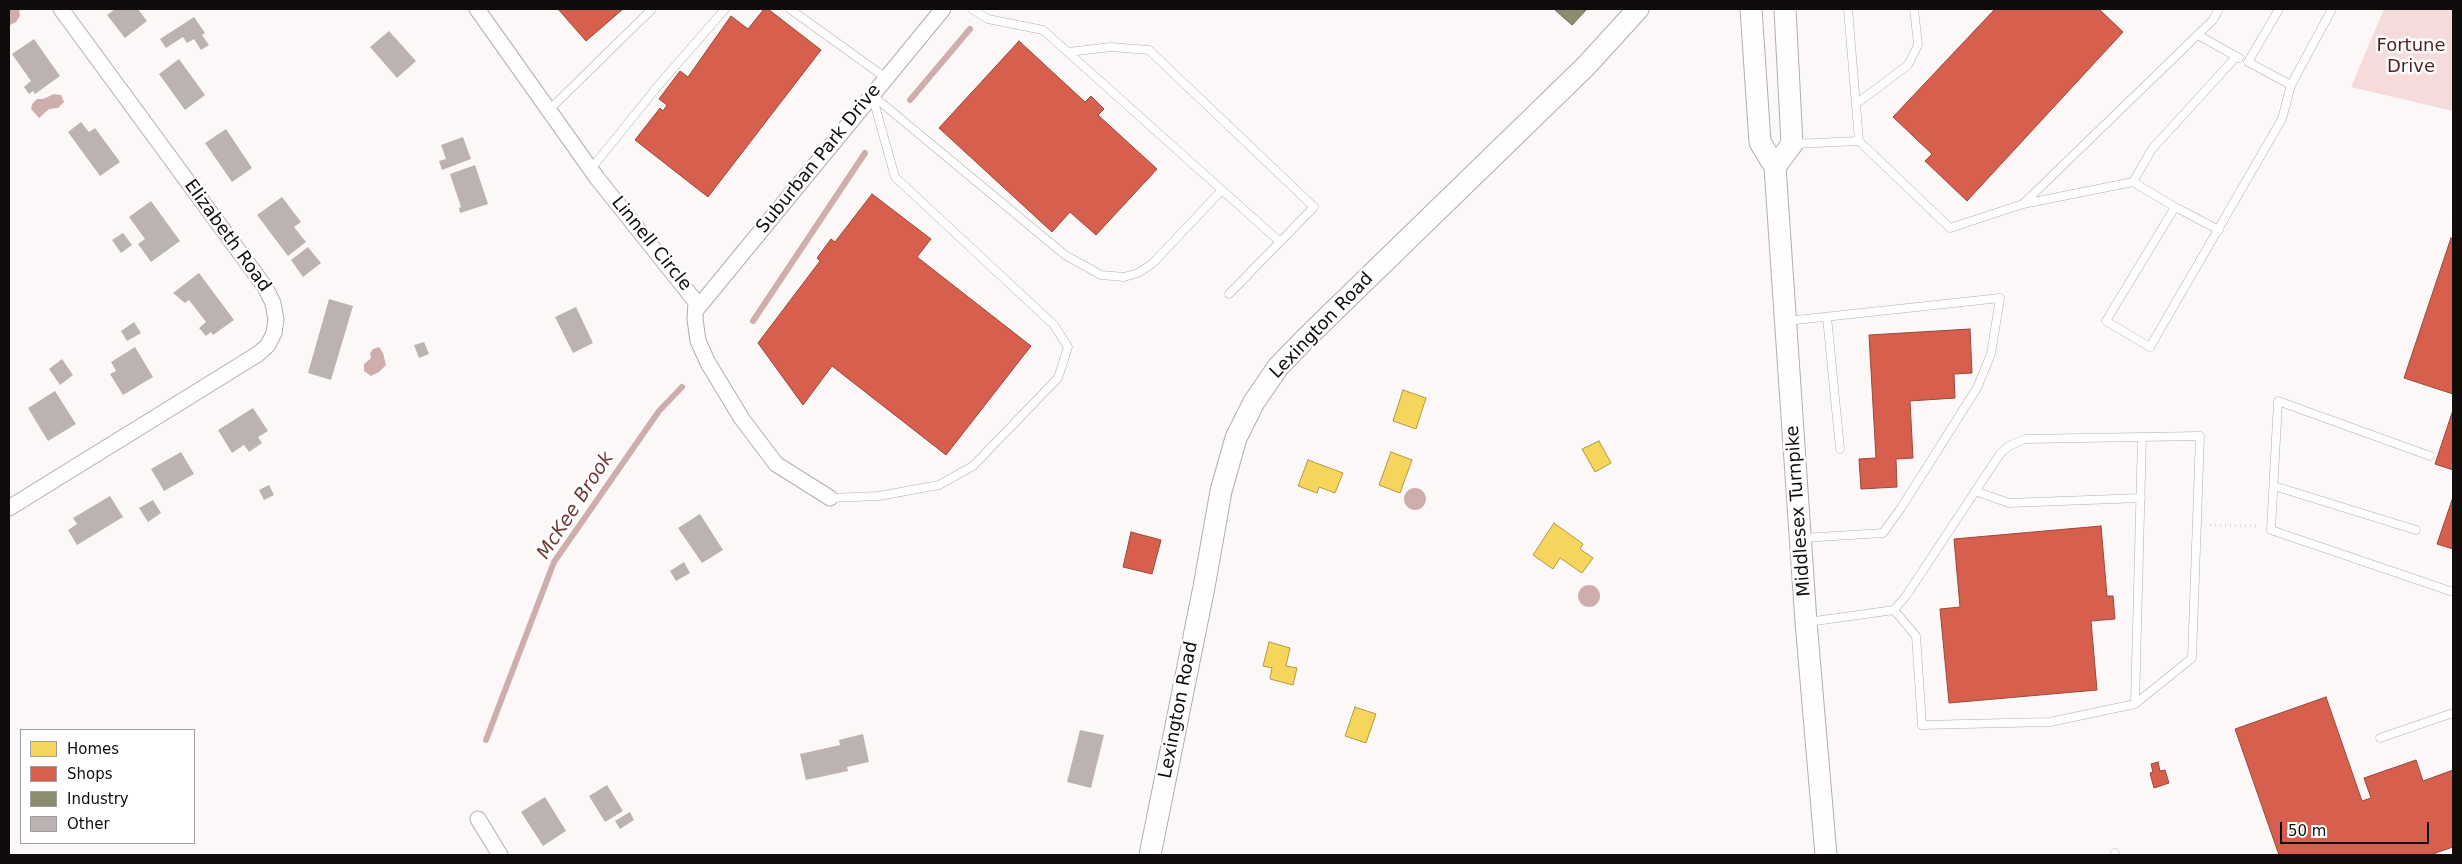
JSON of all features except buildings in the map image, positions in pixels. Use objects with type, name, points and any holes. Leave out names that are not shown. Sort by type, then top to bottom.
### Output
[{"type":"main road","name":"Lexington Road","points":[[1150,855],[1204,587],[1221,491],[1236,438],[1254,402],[1278,367],[1289,355],[1586,66],[1638,9]]},
{"type":"main road","points":[[1776,167],[1792,144],[1785,9]]},
{"type":"main road","name":"Middlesex Turnpike","points":[[1748,13],[1760,142],[1776,167],[1806,622],[1826,855]]},
{"type":"street","name":"Elizabeth Road","points":[[9,508],[258,354],[268,345],[274,333],[276,320],[273,303],[265,287],[61,9]]},
{"type":"street","name":"Linnell Circle","points":[[477,9],[591,169],[655,252],[687,287],[696,302],[698,341],[708,364],[742,419],[776,464],[830,498]]},
{"type":"street","name":"Suburban Park Drive","points":[[696,310],[943,9]]},
{"type":"street","points":[[478,819],[500,855]]},
{"type":"lane","points":[[549,110],[652,9]]},
{"type":"lane","points":[[591,169],[657,87],[725,9]]},
{"type":"lane","points":[[790,9],[886,78]]},
{"type":"lane","points":[[972,9],[988,18],[1043,30],[1279,241]]},
{"type":"lane","points":[[1848,9],[1859,141],[1950,228],[2023,204],[2133,182],[2219,230]]},
{"type":"lane","points":[[1856,104],[1908,66],[1918,44],[1914,9]]},
{"type":"lane","points":[[2023,204],[2213,20],[2219,9]]},
{"type":"lane","points":[[2248,62],[2279,9]]},
{"type":"lane","points":[[2175,207],[2106,321],[2150,347],[2282,119],[2290,85],[2332,9]]},
{"type":"lane","points":[[2198,34],[2236,57],[2290,85]]},
{"type":"lane","points":[[1068,52],[1111,47],[1149,50],[1314,207],[1229,294]]},
{"type":"lane","points":[[2133,182],[2152,148],[2236,57]]},
{"type":"lane","points":[[872,95],[1065,255],[1102,275],[1124,277],[1138,273],[1152,264],[1222,190]]},
{"type":"lane","points":[[830,498],[879,496],[939,485],[973,466],[1058,378],[1068,347],[1054,325],[895,177],[872,95]]},
{"type":"lane","points":[[1792,144],[1859,141]]},
{"type":"lane","points":[[1787,322],[2000,298],[1990,354],[1977,388],[1901,508],[1882,533],[1800,538]]},
{"type":"lane","points":[[1827,317],[1840,449]]},
{"type":"lane","points":[[2430,456],[2278,401],[2271,530],[2453,592]]},
{"type":"lane","points":[[1806,622],[1894,610],[1906,596],[2000,454],[2009,446],[2024,439],[2200,436],[2192,658],[2135,704],[2050,722],[1922,725],[1916,636],[1894,610]]},
{"type":"lane","points":[[2135,704],[2142,437]]},
{"type":"lane","points":[[2274,486],[2416,530]]},
{"type":"lane","points":[[1975,491],[2009,504],[2141,498]]},
{"type":"lane","points":[[2380,738],[2453,713]]},
{"type":"path","points":[[2197,524],[2252,527],[2271,524]]},
{"type":"green space","name":"Fortune Drive","points":[[2384,9],[2453,9],[2453,111],[2351,87]]},
{"type":"shaded area","points":[[9,9],[19,9],[20,16],[16,22],[10,25]]},
{"type":"shaded area","points":[[54,94],[61,95],[64,102],[58,108],[49,109],[39,118],[31,109],[32,104],[37,99],[43,99]]},
{"type":"shaded area","points":[[379,347],[383,353],[386,365],[379,372],[371,376],[364,371],[364,364],[371,358],[370,353],[373,349]]},
{"type":"shaded area","points":[[1415,488],[1425,495],[1426,499],[1419,509],[1415,510],[1405,503],[1404,499],[1411,489]]},
{"type":"shaded area","points":[[1589,585],[1599,592],[1600,596],[1593,606],[1589,607],[1579,600],[1578,596],[1585,586]]},
{"type":"waterway","name":"McKee Brook","points":[[910,100],[970,29]]},
{"type":"waterway","name":"McKee Brook","points":[[753,321],[865,153]]},
{"type":"waterway","name":"McKee Brook","points":[[486,740],[554,562],[659,411],[682,387]]}]
